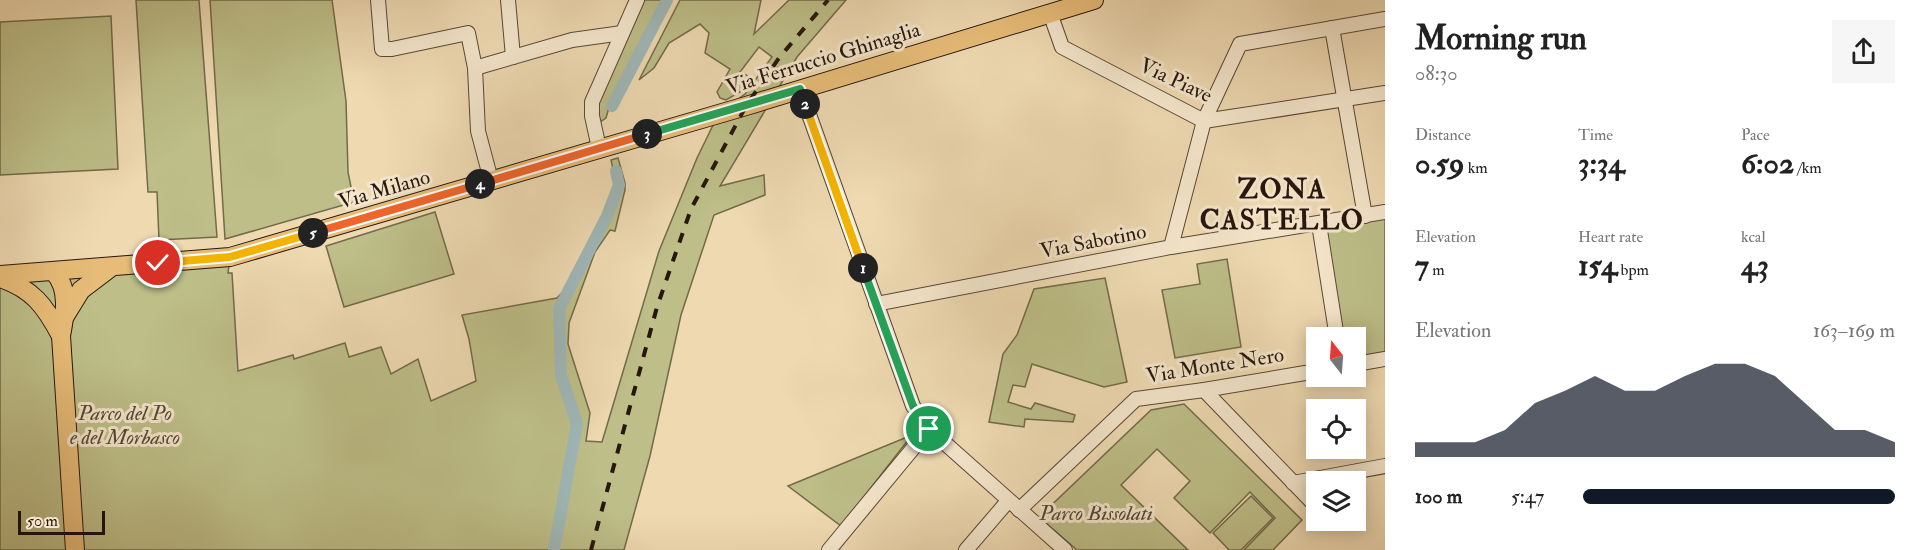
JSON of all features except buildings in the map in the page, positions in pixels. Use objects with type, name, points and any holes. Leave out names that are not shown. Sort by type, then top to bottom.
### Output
[{"type":"main road","name":"Via Ferruccio Ghinaglia","points":[[599,148],[1094,0]]},
{"type":"main road","name":"Via Milano","points":[[0,276],[230,257],[599,148]]},
{"type":"main road","points":[[58,316],[81,290],[111,267]]},
{"type":"main road","points":[[54,272],[64,289],[58,316],[75,550]]},
{"type":"main road","points":[[0,276],[30,292],[58,316]]},
{"type":"street","points":[[378,0],[382,49],[393,49],[468,33],[475,68],[478,131],[491,180]]},
{"type":"street","points":[[508,0],[513,57]]},
{"type":"street","points":[[599,148],[591,116],[592,102],[637,0]]},
{"type":"street","name":"Via Piave","points":[[1050,13],[1062,47],[1204,121],[1385,93]]},
{"type":"street","points":[[1171,247],[1204,121],[1240,44],[1385,19]]},
{"type":"street","points":[[1332,28],[1365,216]]},
{"type":"street","points":[[475,68],[572,40],[622,33]]},
{"type":"street","points":[[800,89],[913,406],[929,429],[1065,550]]},
{"type":"street","name":"Via Sabotino","points":[[876,304],[1171,247],[1385,212]]},
{"type":"street","points":[[1319,224],[1335,327]]},
{"type":"street","points":[[1366,362],[1385,359]]},
{"type":"street","name":"Via Monte Nero","points":[[966,550],[1136,399],[1306,373]]},
{"type":"street","points":[[1204,390],[1306,496]]},
{"type":"street","points":[[829,550],[929,429]]},
{"type":"street","points":[[1293,483],[1385,466]]},
{"type":"green space","points":[[136,0],[199,0],[217,237],[159,240],[157,192],[148,192]]},
{"type":"green space","points":[[210,0],[332,0],[346,101],[348,172],[354,202],[225,239]]},
{"type":"green space","points":[[644,0],[662,0],[612,97],[606,118],[597,124],[597,101]]},
{"type":"green space","name":"Parco del Po e del Morbasco","points":[[680,0],[761,0],[754,34],[789,0],[846,0],[797,57],[720,186],[764,175],[765,195],[714,215],[681,315],[650,456],[624,550],[0,550],[0,278],[230,257],[228,273],[232,273],[238,371],[293,355],[294,359],[345,343],[349,357],[381,347],[391,374],[418,359],[431,401],[476,381],[469,339],[462,315],[557,298],[568,286],[617,187],[611,160],[618,158],[625,190],[615,231],[610,230],[595,252],[569,323],[568,344],[590,413],[586,441],[602,442],[659,251],[697,158],[719,113],[745,94],[772,57],[759,47],[740,72],[748,76],[740,92],[726,100],[720,98],[717,92],[730,69],[705,53],[709,33],[700,24],[669,43],[654,68],[639,80]]},
{"type":"green space","points":[[111,16],[118,169],[0,175],[0,22]]},
{"type":"green space","points":[[435,212],[454,274],[344,307],[326,246]]},
{"type":"green space","points":[[1385,216],[1385,354],[1366,357],[1366,327],[1340,327],[1323,227]]},
{"type":"green space","points":[[1227,259],[1241,347],[1175,358],[1162,290],[1200,284],[1197,264]]},
{"type":"green space","points":[[1105,278],[1127,382],[1104,387],[1032,364],[1025,387],[1013,385],[1008,402],[1031,409],[1035,403],[1075,415],[1073,422],[1025,419],[1024,427],[989,422],[1003,354],[1017,335],[1034,289]]},
{"type":"green space","name":"Parco Bissolati","points":[[1184,404],[1302,520],[1273,550],[1244,550],[1275,518],[1250,492],[1210,533],[1174,498],[1190,481],[1157,449],[1121,485],[1188,550],[1077,550],[1039,517],[1151,410]]},
{"type":"green space","points":[[912,435],[841,526],[788,486]]},
{"type":"green space","points":[[1251,496],[1273,518],[1241,550],[1229,550],[1213,533]]},
{"type":"waterway","points":[[612,106],[667,0]]},
{"type":"waterway","points":[[554,550],[577,424],[561,375],[559,309],[607,216],[619,185],[616,171]]},
{"type":"railway","points":[[591,550],[657,307],[691,209],[746,106],[779,58],[828,0]]},
{"type":"district","name":"ZONA CASTELLO","points":[[1282,204]]},
{"type":"route","points":[[158,263],[230,257],[800,89],[913,406],[929,429]]}]
